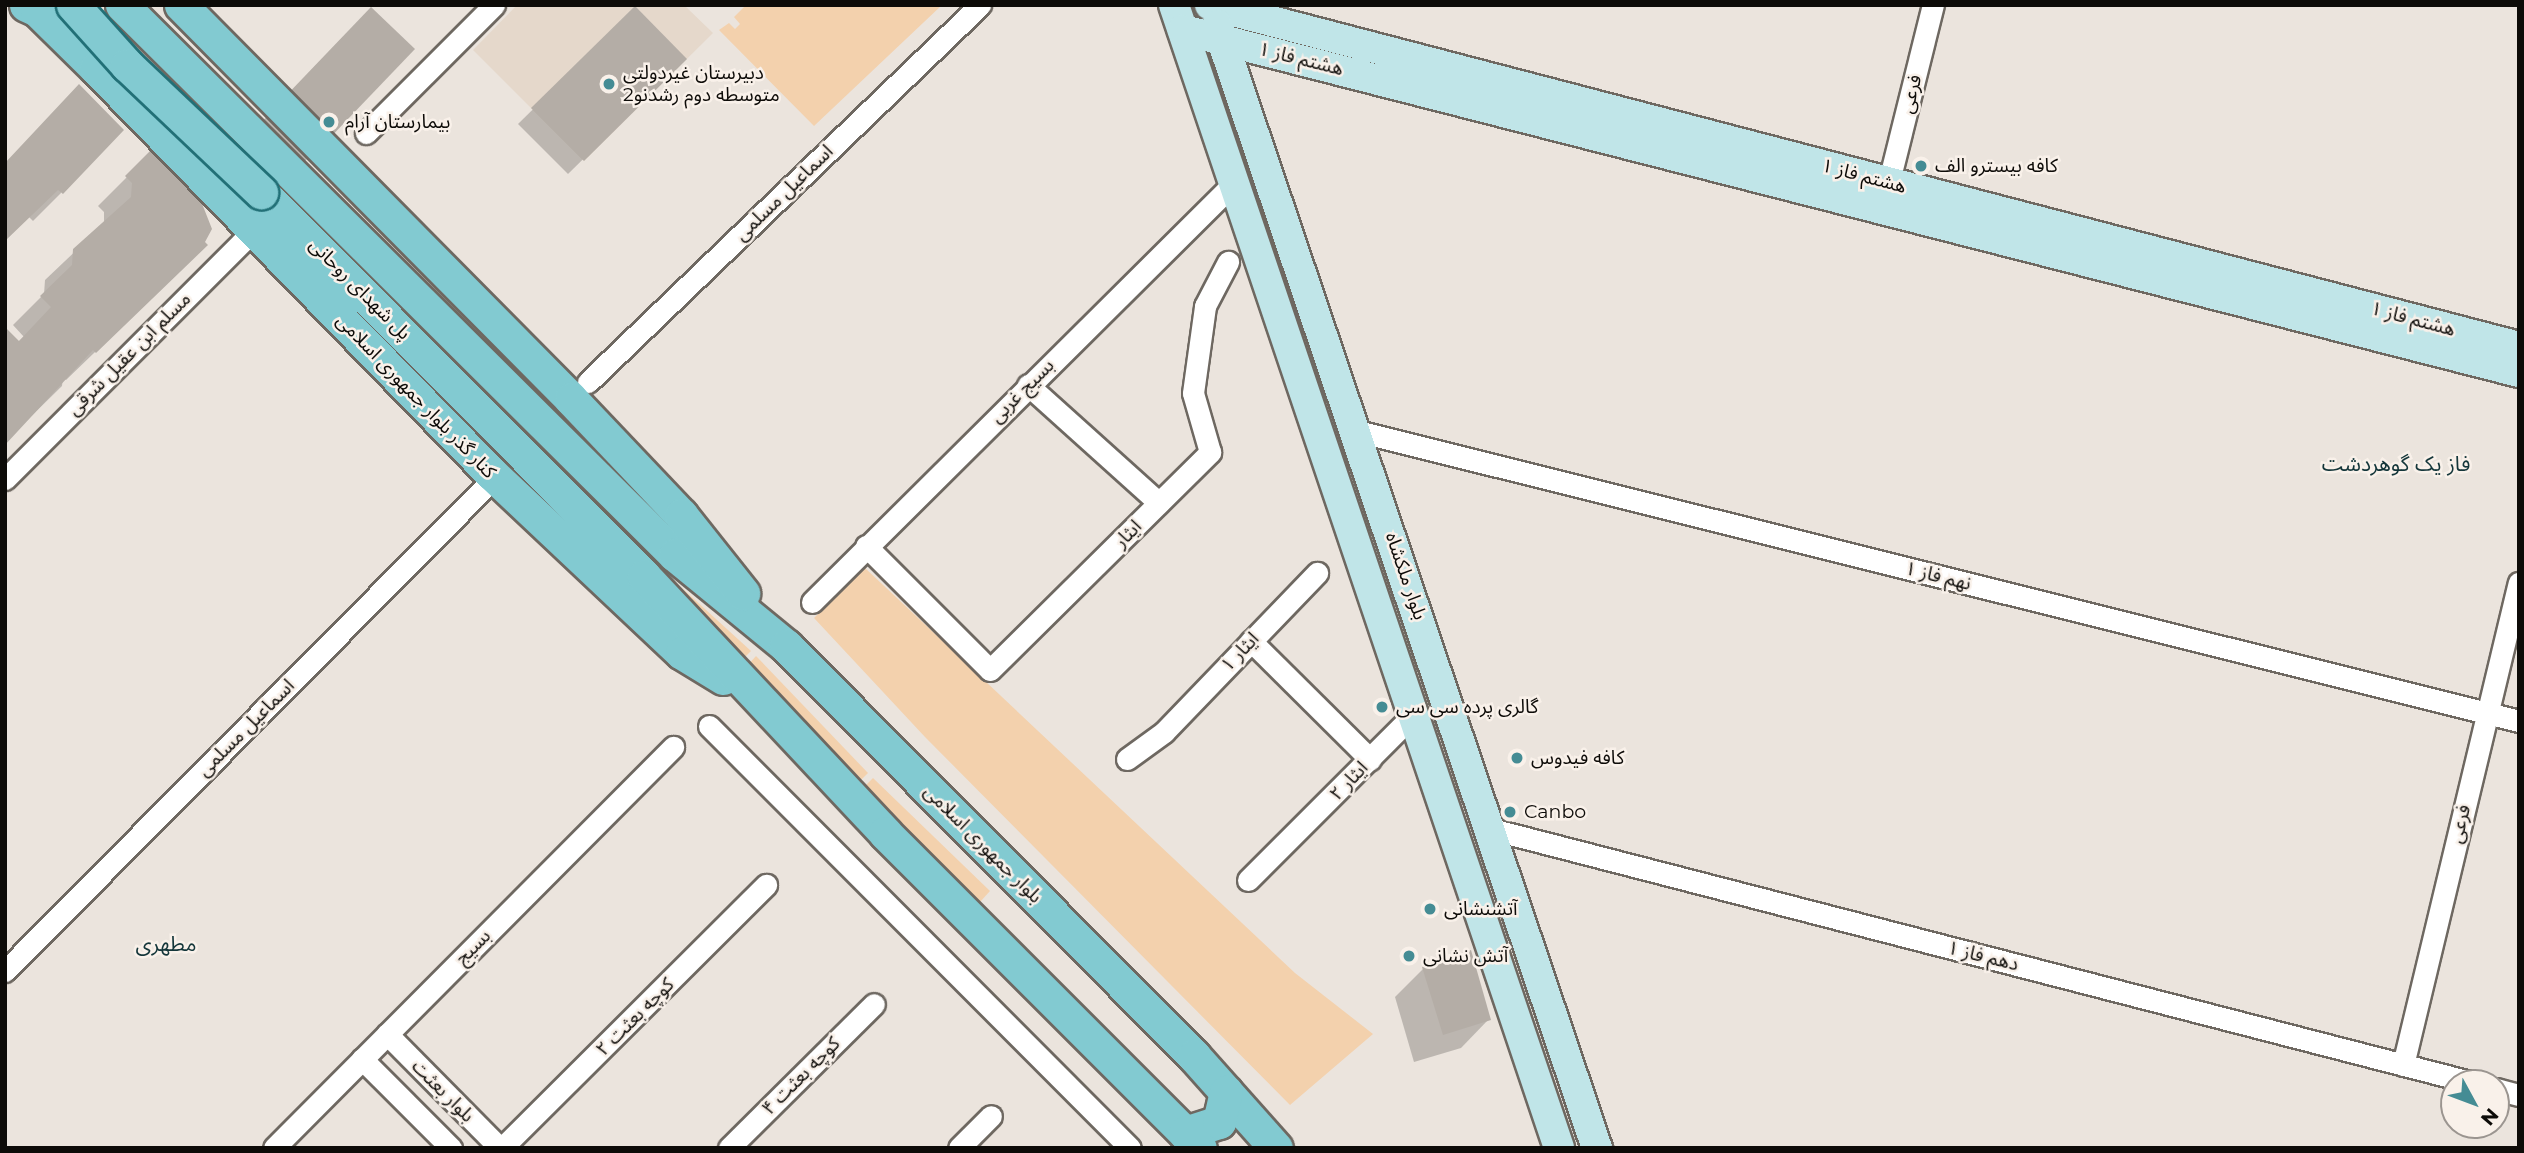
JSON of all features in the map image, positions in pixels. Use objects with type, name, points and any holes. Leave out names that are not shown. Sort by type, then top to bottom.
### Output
[{"type":"main road","name":"کنار گذر بلوار جمهوری اسلامی","points":[[26,5],[37,10],[96,68],[491,473],[682,653],[758,699]]},
{"type":"main road","name":"پل شهدای روحانی","points":[[73,5],[127,65],[346,274],[644,576],[758,699]]},
{"type":"main road","points":[[92,5],[80,39],[96,68]]},
{"type":"main road","name":"پل شهدای روحانی","points":[[122,5],[675,555]]},
{"type":"main road","points":[[181,5],[681,515],[786,646]]},
{"type":"main road","name":"بلوار ملکشاه","points":[[1210,5],[1492,829],[1597,1148]]},
{"type":"main road","name":"هشتم فاز ۱","points":[[1210,5],[2519,372]]},
{"type":"main road","name":"بلوار ملکشاه","points":[[1179,18],[1559,1148]]},
{"type":"main road","name":"هشتم فاز ۱","points":[[1179,18],[1222,38],[2519,347]]},
{"type":"main road","name":"بلوار جمهوری اسلامی","points":[[675,555],[786,646],[1226,1092],[1276,1148]]},
{"type":"main road","points":[[758,699],[885,833],[1193,1140],[1219,1122],[1226,1092]]},
{"type":"main road","points":[[1501,974],[1522,983],[1536,965]]},
{"type":"main road","points":[[1540,1086],[1541,1075],[1550,1062],[1570,1065]]},
{"type":"street","points":[[366,133],[494,5]]},
{"type":"street","name":"اسماعیل مسلمی","points":[[588,382],[980,5]]},
{"type":"street","name":"فرعی","points":[[1886,195],[1933,5]]},
{"type":"street","name":"بسیج غربی","points":[[812,602],[1234,182]]},
{"type":"street","name":"مسلم ابن عقیل شرقی","points":[[5,480],[254,230]]},
{"type":"street","name":"ایثار","points":[[866,546],[990,670],[1210,452],[1194,393],[1205,306],[1228,262]]},
{"type":"street","points":[[1028,385],[1159,503]]},
{"type":"street","name":"نهم فاز ۱","points":[[1357,431],[2519,720]]},
{"type":"street","name":"اسماعیل مسلمی","points":[[5,971],[487,485]]},
{"type":"street","name":"ایثار ۱","points":[[1127,759],[1164,732],[1317,573]]},
{"type":"street","name":"فرعی","points":[[2403,1065],[2519,583]]},
{"type":"street","points":[[1251,640],[1370,759]]},
{"type":"street","name":"ایثار ۲","points":[[1248,880],[1284,847],[1414,714]]},
{"type":"street","points":[[709,726],[1031,1044],[1130,1148]]},
{"type":"street","name":"بسیج","points":[[274,1148],[673,747]]},
{"type":"street","name":"دهم فاز ۱","points":[[1492,829],[2440,1074]]},
{"type":"street","name":"کوچه بعثت ۲","points":[[501,1148],[766,885]]},
{"type":"street","name":"کوچه بعثت ۴","points":[[729,1148],[874,1004]]},
{"type":"street","name":"بلوار بعثت","points":[[387,1034],[501,1148]]},
{"type":"street","name":"بلوار بعثت","points":[[362,1059],[450,1148]]},
{"type":"street","points":[[960,1148],[991,1116]]},
{"type":"shaded area","points":[[517,5],[684,5],[713,33],[584,161],[473,50]]},
{"type":"shaded area","points":[[746,5],[942,5],[814,126],[719,30],[729,23],[735,29],[740,24],[734,17]]},
{"type":"shaded area","points":[[660,568],[751,651],[741,661],[656,572]]},
{"type":"shaded area","points":[[865,568],[1295,973],[1373,1034],[1290,1105],[925,737],[814,618]]},
{"type":"shaded area","points":[[756,656],[868,773],[859,782],[747,666]]},
{"type":"shaded area","points":[[873,778],[990,891],[980,902],[864,787]]},
{"type":"building","name":"دبیرستان غیردولتی متوسطه دوم رشدنو2","points":[[635,6],[687,59],[584,161],[531,108]]},
{"type":"building","points":[[371,7],[415,49],[325,143],[281,101]]},
{"type":"building","points":[[79,84],[124,130],[63,194],[58,190],[5,241],[5,163]]},
{"type":"building","points":[[154,147],[201,201],[212,229],[205,242],[208,245],[96,353],[93,350],[5,445],[5,327],[19,341],[51,307],[40,296],[72,265],[73,249],[131,197],[132,183],[125,176]]},
{"type":"building","points":[[1471,950],[1491,1020],[1443,1035],[1422,967]]},
{"type":"place","name":"دبیرستان غیردولتی متوسطه دوم رشدنو2","points":[[609,84]]},
{"type":"place","name":"بیمارستان آرام","points":[[329,122]]},
{"type":"place","name":"کافه بیسترو الف","points":[[1921,166]]},
{"type":"place","name":"گالری پرده سی سی","points":[[1382,707]]},
{"type":"place","name":"كافه فيدوس","points":[[1517,758]]},
{"type":"place","name":"Canbo","points":[[1510,812]]},
{"type":"place","name":"آتشنشانی","points":[[1430,909]]},
{"type":"place","name":"آتش نشانی","points":[[1409,956]]},
{"type":"district","name":"فاز یک گوهردشت","points":[[2396,464]]},
{"type":"district","name":"مطهری","points":[[166,944]]}]
